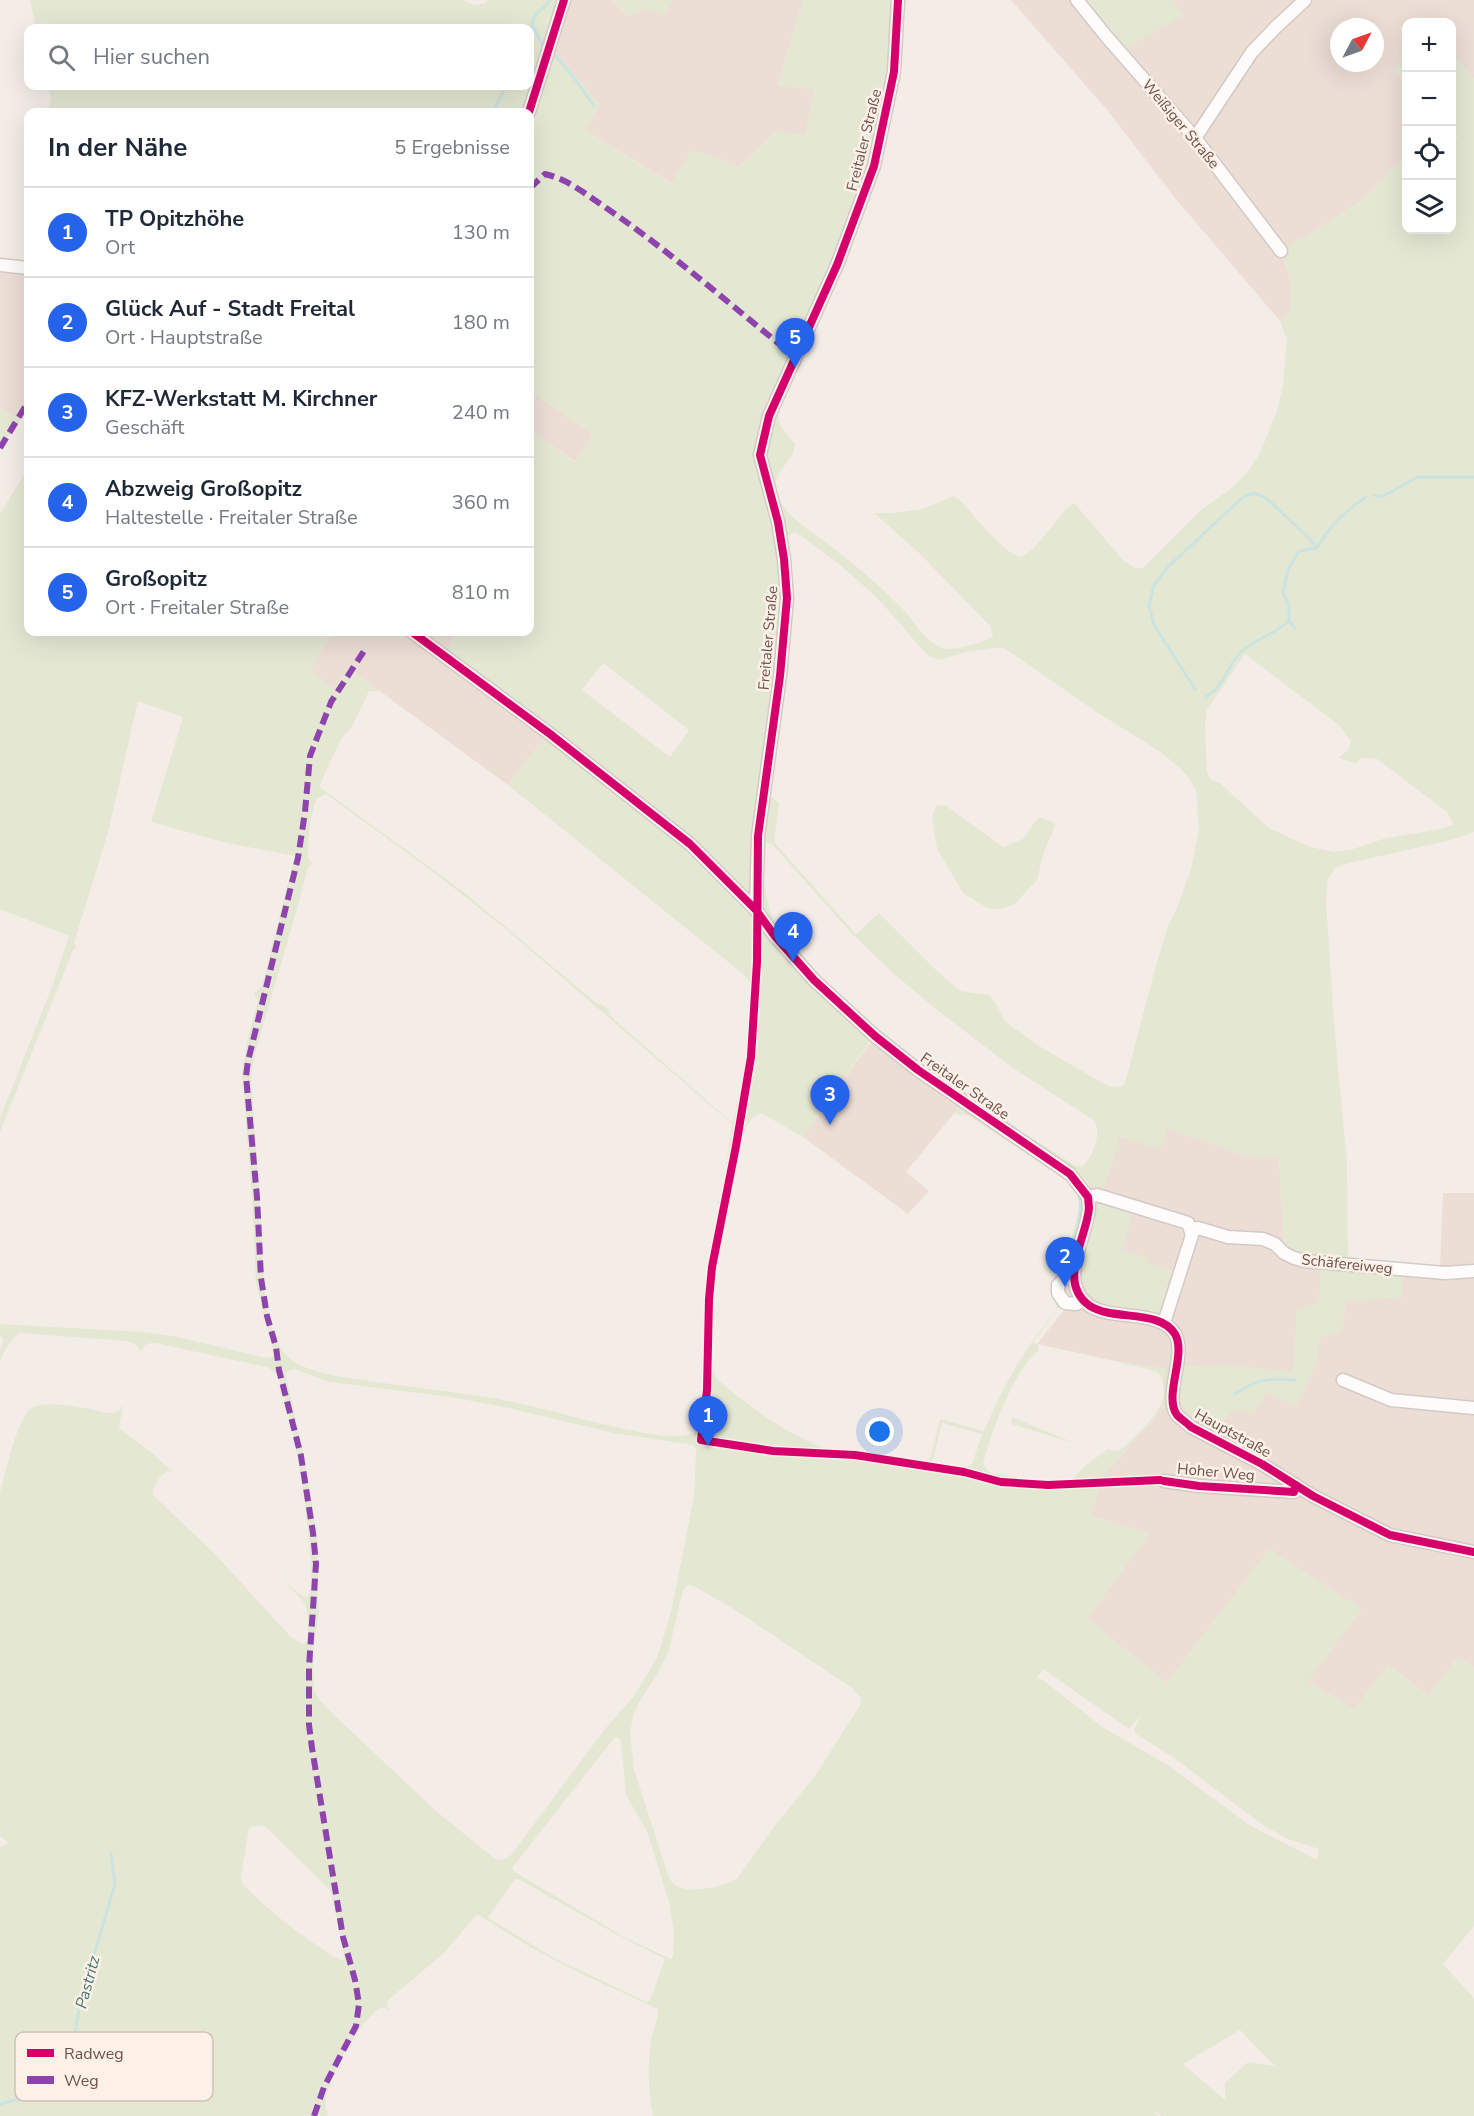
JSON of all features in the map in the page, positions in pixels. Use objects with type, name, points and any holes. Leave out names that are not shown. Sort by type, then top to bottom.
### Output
[{"type":"street","points":[[530,108],[564,0]]},
{"type":"street","name":"Freitaler Straße","points":[[756,910],[759,836],[788,598],[778,522],[760,455],[769,416],[837,265],[874,166],[894,72],[898,0]]},
{"type":"street","name":"Weißiger Straße","points":[[1077,0],[1195,138],[1281,250]]},
{"type":"street","points":[[1195,138],[1257,47],[1305,0]]},
{"type":"street","points":[[0,265],[24,268]]},
{"type":"street","name":"Freitaler Straße","points":[[417,636],[550,734],[690,844],[756,910],[774,935],[814,980],[875,1036],[935,1083],[1070,1174],[1088,1197]]},
{"type":"street","points":[[1097,1195],[1188,1223],[1192,1235],[1164,1323],[1154,1319],[1111,1313],[1091,1307],[1083,1300],[1074,1276],[1088,1217],[1088,1197],[1097,1195]]},
{"type":"street","name":"Schäfereiweg","points":[[1191,1230],[1198,1228],[1228,1237],[1263,1239],[1275,1244],[1284,1253],[1305,1261],[1445,1273],[1474,1271]]},
{"type":"street","points":[[1074,1276],[1065,1278],[1058,1285],[1058,1293],[1065,1303],[1076,1304],[1083,1300]]},
{"type":"street","name":"Hauptstraße","points":[[1164,1323],[1175,1334],[1178,1342],[1173,1403],[1177,1415],[1191,1427],[1262,1464],[1313,1496],[1390,1534],[1474,1552]]},
{"type":"street","points":[[1343,1380],[1391,1400],[1474,1408]]},
{"type":"street","name":"Hoher Weg","points":[[1164,1480],[1199,1486],[1294,1492],[1296,1485]]},
{"type":"shaded area","points":[[569,0],[612,0],[628,16],[647,9],[665,15],[672,0],[803,0],[778,85],[815,89],[805,136],[776,131],[739,167],[707,154],[672,184],[584,130],[553,51]]},
{"type":"shaded area","points":[[1011,0],[1474,0],[1474,79],[1456,58],[1456,18],[1402,18],[1402,62],[1394,69],[1402,78],[1402,160],[1360,202],[1281,252],[1292,288],[1291,312],[1280,321],[1175,198],[1108,111]]},
{"type":"shaded area","points":[[0,259],[24,261],[24,414],[20,420],[0,408]]},
{"type":"shaded area","points":[[534,394],[594,434],[576,462],[534,434]]},
{"type":"shaded area","points":[[454,636],[448,653],[553,726],[508,785],[348,668],[334,690],[309,670],[330,637]]},
{"type":"shaded area","points":[[872,1040],[961,1105],[906,1172],[929,1191],[908,1214],[803,1137]]},
{"type":"shaded area","points":[[1166,1127],[1246,1156],[1279,1156],[1284,1247],[1298,1255],[1440,1268],[1443,1193],[1474,1193],[1474,1668],[1458,1657],[1429,1696],[1388,1665],[1355,1710],[1308,1681],[1269,1550],[1167,1683],[1087,1619],[1148,1534],[1089,1515],[1104,1475],[1165,1406],[1165,1369],[1037,1344],[1064,1310],[1055,1300],[1052,1292],[1053,1284],[1064,1272],[1089,1184],[1104,1187],[1119,1136],[1162,1145]]},
{"type":"green space","points":[[30,0],[464,0],[474,5],[486,3],[488,0],[569,0],[553,50],[600,105],[584,130],[671,184],[691,151],[707,154],[739,167],[776,131],[805,135],[815,90],[778,85],[803,0],[907,0],[904,6],[899,71],[884,152],[842,266],[777,413],[781,427],[795,444],[794,451],[778,475],[776,489],[782,505],[794,518],[875,583],[900,606],[929,640],[942,648],[953,649],[993,636],[990,626],[919,553],[874,513],[923,509],[953,496],[960,500],[998,542],[1015,555],[1022,557],[1034,548],[1067,508],[1074,503],[1124,561],[1135,568],[1143,568],[1200,511],[1233,487],[1246,474],[1260,453],[1277,411],[1283,384],[1287,340],[1280,321],[1291,312],[1289,274],[1280,252],[1360,202],[1402,160],[1402,234],[1456,234],[1456,138],[1458,137],[1456,135],[1456,58],[1474,79],[1474,832],[1451,840],[1345,864],[1335,868],[1328,879],[1326,900],[1334,1022],[1347,1163],[1348,1259],[1298,1255],[1284,1247],[1279,1157],[1246,1156],[1167,1128],[1162,1146],[1156,1148],[1120,1136],[1104,1188],[1089,1184],[1080,1174],[1072,1180],[1078,1186],[1085,1204],[1071,1269],[1060,1276],[1054,1285],[1054,1295],[1060,1306],[1033,1342],[1038,1345],[1039,1350],[1020,1373],[1004,1403],[983,1464],[989,1472],[1028,1481],[1047,1482],[1074,1478],[1086,1465],[1108,1449],[1115,1451],[1122,1449],[1155,1415],[1160,1405],[1163,1383],[1158,1372],[1115,1361],[1165,1369],[1165,1406],[1104,1475],[1089,1515],[1149,1534],[1087,1619],[1167,1683],[1269,1549],[1362,1609],[1308,1681],[1354,1709],[1388,1665],[1429,1696],[1458,1657],[1474,1668],[1474,1926],[1443,1964],[1474,1998],[1474,2116],[1162,2116],[1154,2111],[1158,2116],[653,2116],[649,2088],[649,2060],[658,2009],[532,1948],[477,1914],[444,1953],[388,2000],[387,2005],[390,2011],[382,2007],[373,2013],[356,2034],[340,2061],[329,2087],[326,2100],[328,2116],[0,2116],[0,1847],[8,1843],[0,1836],[0,1493],[12,1448],[25,1415],[30,1409],[43,1405],[71,1406],[112,1413],[119,1411],[123,1404],[119,1428],[175,1474],[169,1471],[163,1475],[156,1484],[153,1495],[214,1553],[291,1637],[303,1644],[307,1641],[308,1618],[305,1605],[280,1578],[305,1598],[309,1596],[311,1579],[307,1519],[296,1447],[282,1389],[275,1373],[270,1369],[155,1343],[145,1346],[139,1354],[140,1349],[127,1341],[20,1333],[10,1342],[0,1362],[0,1349],[4,1341],[0,1334],[0,1324],[144,1332],[173,1336],[267,1358],[273,1357],[274,1353],[256,1283],[242,1073],[248,1037],[258,1001],[254,994],[262,986],[295,856],[227,843],[151,822],[183,717],[138,701],[109,829],[74,943],[77,947],[73,950],[0,1132],[0,1118],[51,989],[69,936],[0,909],[0,514],[24,475],[24,636],[333,636],[309,670],[334,690],[348,667],[379,691],[369,691],[352,727],[341,739],[320,785],[321,788],[465,893],[596,1003],[605,1006],[616,1021],[733,1122],[743,1079],[751,983],[743,974],[508,785],[553,726],[503,690],[498,691],[447,653],[454,636],[534,636],[534,434],[575,462],[594,435],[534,394],[534,108],[50,108],[49,90],[534,90],[534,24],[35,24]],"holes":[[[795,532],[831,558],[866,588],[930,657],[939,660],[970,651],[1004,648],[1098,713],[1159,751],[1189,778],[1196,791],[1199,828],[1191,869],[1168,926],[1122,1087],[1108,1086],[1041,1047],[1004,1020],[989,995],[960,991],[879,913],[856,934],[774,842],[779,803],[771,796],[769,789],[792,602],[788,536]],[[1245,654],[1339,725],[1351,741],[1348,750],[1338,758],[1356,763],[1362,758],[1377,759],[1447,812],[1454,825],[1386,838],[1350,850],[1334,852],[1310,847],[1269,828],[1221,784],[1210,779],[1207,771],[1205,724],[1207,710]],[[603,663],[689,730],[670,757],[582,690]],[[326,794],[432,871],[507,930],[732,1124],[722,1196],[718,1202],[719,1225],[710,1266],[702,1402],[694,1433],[674,1436],[653,1434],[498,1399],[331,1375],[297,1364],[283,1351],[270,1321],[264,1288],[251,1077],[255,1054],[308,867],[313,863],[308,858],[312,812],[317,798]],[[766,842],[772,844],[853,935],[892,972],[1014,1069],[1095,1121],[1097,1133],[1093,1152],[1082,1167],[1076,1166],[992,1113],[878,1031],[818,974],[775,921],[769,908],[764,884]],[[871,1040],[961,1106],[954,1114],[967,1115],[1060,1175],[1075,1189],[1079,1199],[1079,1210],[1065,1262],[1051,1284],[1051,1292],[1057,1309],[1017,1364],[984,1431],[940,1419],[929,1463],[932,1463],[942,1423],[982,1434],[972,1464],[965,1467],[974,1478],[841,1457],[775,1455],[734,1450],[735,1443],[779,1449],[828,1450],[783,1428],[757,1411],[718,1380],[713,1371],[712,1310],[715,1279],[724,1218],[745,1129],[753,1117],[761,1113],[803,1137]],[[294,1369],[329,1382],[450,1397],[499,1406],[614,1433],[693,1445],[696,1450],[694,1496],[671,1612],[657,1658],[634,1696],[604,1730],[511,1855],[503,1860],[495,1859],[435,1810],[333,1714],[318,1698],[314,1690],[313,1650],[319,1614],[317,1535],[304,1457],[286,1375],[288,1371]],[[688,1585],[734,1609],[852,1688],[861,1698],[860,1705],[815,1776],[773,1828],[737,1879],[697,1889],[681,1888],[669,1878],[634,1769],[630,1733],[633,1716],[639,1702],[657,1675],[669,1650],[683,1590]],[[1043,1669],[1129,1729],[1141,1715],[1134,1730],[1136,1734],[1174,1758],[1264,1826],[1290,1840],[1319,1849],[1317,1860],[1251,1826],[1169,1766],[1101,1726],[1043,1680],[1037,1678]],[[615,1737],[618,1737],[621,1741],[626,1795],[647,1831],[669,1902],[674,1933],[673,1956],[671,1959],[624,1937],[515,1872],[512,1868]],[[259,1825],[266,1827],[331,1891],[345,1959],[341,1961],[302,1935],[276,1915],[242,1883],[249,1828]],[[515,1879],[665,1959],[650,2000],[647,2002],[554,1958],[488,1918]],[[1240,2030],[1275,2066],[1248,2062],[1225,2083],[1225,2100],[1183,2064]]]},
{"type":"green space","points":[[612,0],[672,0],[665,15],[647,9],[628,16]]},
{"type":"green space","points":[[1081,0],[1173,0],[1183,16],[1122,50]]},
{"type":"green space","points":[[1402,62],[1402,78],[1394,69]]},
{"type":"green space","points":[[0,408],[20,420],[0,448]]},
{"type":"green space","points":[[945,805],[1003,847],[1023,839],[1037,819],[1052,821],[1055,826],[1044,852],[1037,880],[1014,905],[999,909],[987,908],[963,893],[937,849],[932,817],[936,806]]},
{"type":"green space","points":[[1105,1203],[1131,1211],[1132,1216],[1122,1250],[1149,1258],[1147,1263],[1173,1271],[1161,1311],[1156,1316],[1107,1307],[1090,1295],[1084,1284],[1081,1272],[1084,1244],[1097,1205]]},
{"type":"green space","points":[[1321,1268],[1374,1270],[1402,1275],[1402,1297],[1346,1302],[1342,1332],[1321,1336],[1316,1365],[1296,1406],[1267,1393],[1253,1413],[1233,1410],[1215,1431],[1187,1412],[1181,1399],[1181,1366],[1230,1365],[1293,1372],[1297,1309],[1319,1302]]},
{"type":"green space","points":[[1012,1417],[1077,1444],[1011,1424]]},
{"type":"waterway","points":[[532,24],[534,17],[550,0]]},
{"type":"waterway","points":[[534,28],[543,46]]},
{"type":"waterway","points":[[554,54],[594,106]]},
{"type":"waterway","points":[[495,108],[504,90]]},
{"type":"waterway","points":[[1374,495],[1382,497],[1418,477],[1474,477]]},
{"type":"waterway","points":[[1195,689],[1154,625],[1149,606],[1154,585],[1169,566],[1243,497],[1254,493],[1265,497],[1317,548]]},
{"type":"waterway","points":[[1295,629],[1289,620],[1289,606],[1283,593],[1288,570],[1299,551],[1317,548],[1338,520],[1366,497]]},
{"type":"waterway","points":[[1207,696],[1218,687],[1241,652],[1289,620]]},
{"type":"waterway","points":[[1003,1136],[1016,1144]]},
{"type":"waterway","points":[[1065,1269],[1079,1220],[1078,1192]]},
{"type":"waterway","points":[[1235,1394],[1250,1385],[1264,1381],[1295,1380]]},
{"type":"waterway","name":"Pastritz","points":[[75,2032],[80,2002],[115,1884],[111,1853]]},
{"type":"waterway","name":"Pastritz","points":[[0,2104],[15,2100]]},
{"type":"marked path","points":[[534,184],[545,174],[575,187],[650,239],[796,356]]},
{"type":"marked path","points":[[0,448],[24,409]]},
{"type":"marked path","points":[[314,2116],[324,2087],[356,2026],[359,2004],[343,1937],[309,1725],[309,1667],[316,1564],[313,1533],[301,1456],[279,1370],[261,1278],[257,1197],[246,1076],[298,858],[310,756],[331,702],[364,651]]},
{"type":"cycle path","points":[[530,108],[564,0]]},
{"type":"cycle path","points":[[898,0],[894,72],[874,166],[837,265],[769,416],[760,455],[778,522],[787,598],[780,676],[758,836],[757,962],[751,1057],[712,1267],[707,1390],[701,1440],[773,1451],[855,1455],[964,1472],[1001,1482],[1048,1485],[1160,1480]]},
{"type":"cycle path","points":[[417,636],[550,734],[690,844],[756,910],[774,935],[814,980],[875,1036],[918,1070],[1070,1174],[1088,1197],[1089,1208],[1076,1259],[1075,1285],[1080,1296],[1090,1306],[1111,1313],[1159,1321],[1175,1334],[1178,1353],[1172,1397],[1173,1407],[1180,1418],[1191,1427],[1262,1464],[1313,1496],[1390,1535],[1474,1552]]},
{"type":"cycle path","points":[[1164,1481],[1199,1486],[1294,1492],[1296,1485]]},
{"type":"place","name":"Großopitz","points":[[795,368]]},
{"type":"place","name":"Abzweig Großopitz","points":[[793,962]]},
{"type":"place","name":"KFZ-Werkstatt M. Kirchner","points":[[830,1125]]},
{"type":"place","name":"Glück Auf - Stadt Freital","points":[[1065,1287]]},
{"type":"place","name":"TP Opitzhöhe","points":[[708,1446]]}]
